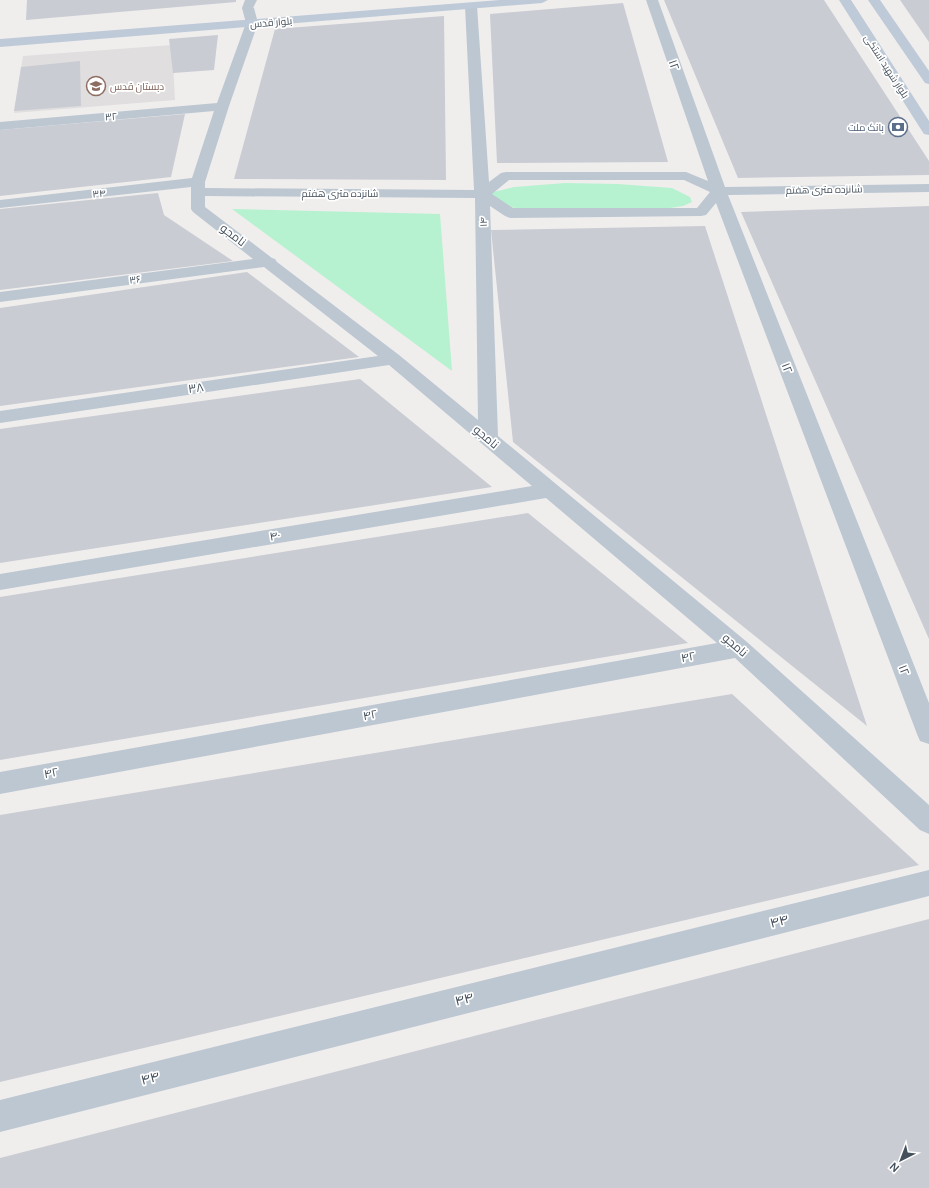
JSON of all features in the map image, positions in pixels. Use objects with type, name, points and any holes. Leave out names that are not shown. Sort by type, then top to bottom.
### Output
[{"type":"main road","name":"بلوار قدس","points":[[0,43],[250,10],[471,6],[542,0]]},
{"type":"main road","name":"بلوار شهید استکی","points":[[845,0],[929,131]]},
{"type":"main road","points":[[874,0],[929,80]]},
{"type":"street","name":"۱۲","points":[[652,0],[719,191],[929,734]]},
{"type":"street","name":"۱۴","points":[[471,6],[482,194],[488,438]]},
{"type":"street","name":"نامجو","points":[[250,10],[198,187],[198,209],[269,262],[393,359],[551,490],[739,648],[929,822]]},
{"type":"street","name":"۳۲","points":[[0,126],[222,106]]},
{"type":"street","name":"شانزده متری هفتم","points":[[198,187],[482,194],[506,176],[686,176],[719,191],[929,188]]},
{"type":"street","name":"۳۴","points":[[0,204],[198,187]]},
{"type":"street","points":[[482,194],[510,213],[701,212],[719,191]]},
{"type":"street","name":"۳۶","points":[[0,297],[269,262]]},
{"type":"street","name":"۳۸","points":[[0,417],[393,359]]},
{"type":"street","name":"۴۰","points":[[0,582],[551,490]]},
{"type":"street","name":"۴۲","points":[[0,783],[739,648]]},
{"type":"street","name":"۴۴","points":[[0,1116],[929,883]]},
{"type":"shaded area","name":"دبستان قدس","points":[[172,45],[175,100],[14,113],[23,56]]},
{"type":"green space","points":[[565,183],[618,184],[672,188],[690,197],[692,202],[683,206],[664,209],[532,210],[508,207],[489,193],[514,187]]},
{"type":"green space","points":[[232,209],[440,214],[452,371]]},
{"type":"building","points":[[27,0],[236,0],[236,2],[26,20]]},
{"type":"building","points":[[664,0],[824,0],[929,161],[929,175],[738,178]]},
{"type":"building","points":[[900,0],[929,0],[929,42]]},
{"type":"building","points":[[623,3],[668,162],[497,163],[490,14]]},
{"type":"building","points":[[444,16],[446,180],[234,179],[275,29]]},
{"type":"building","points":[[218,35],[214,70],[173,73],[169,39]]},
{"type":"building","points":[[80,61],[81,106],[14,111],[21,67]]},
{"type":"building","points":[[185,114],[171,177],[0,196],[0,130]]},
{"type":"building","points":[[158,193],[164,215],[233,261],[0,290],[0,209]]},
{"type":"building","points":[[929,206],[929,639],[741,212]]},
{"type":"building","points":[[705,226],[867,726],[513,442],[491,230]]},
{"type":"building","points":[[247,272],[359,357],[0,406],[0,308]]},
{"type":"building","points":[[360,379],[492,487],[0,563],[0,429]]},
{"type":"building","points":[[528,513],[688,643],[0,760],[0,597]]},
{"type":"building","points":[[732,694],[919,865],[0,1082],[0,815]]},
{"type":"building","points":[[929,919],[929,1188],[0,1188],[0,1158]]},
{"type":"place","name":"دبستان قدس","points":[[96,86]]},
{"type":"place","name":"بانک ملت","points":[[898,127]]}]
